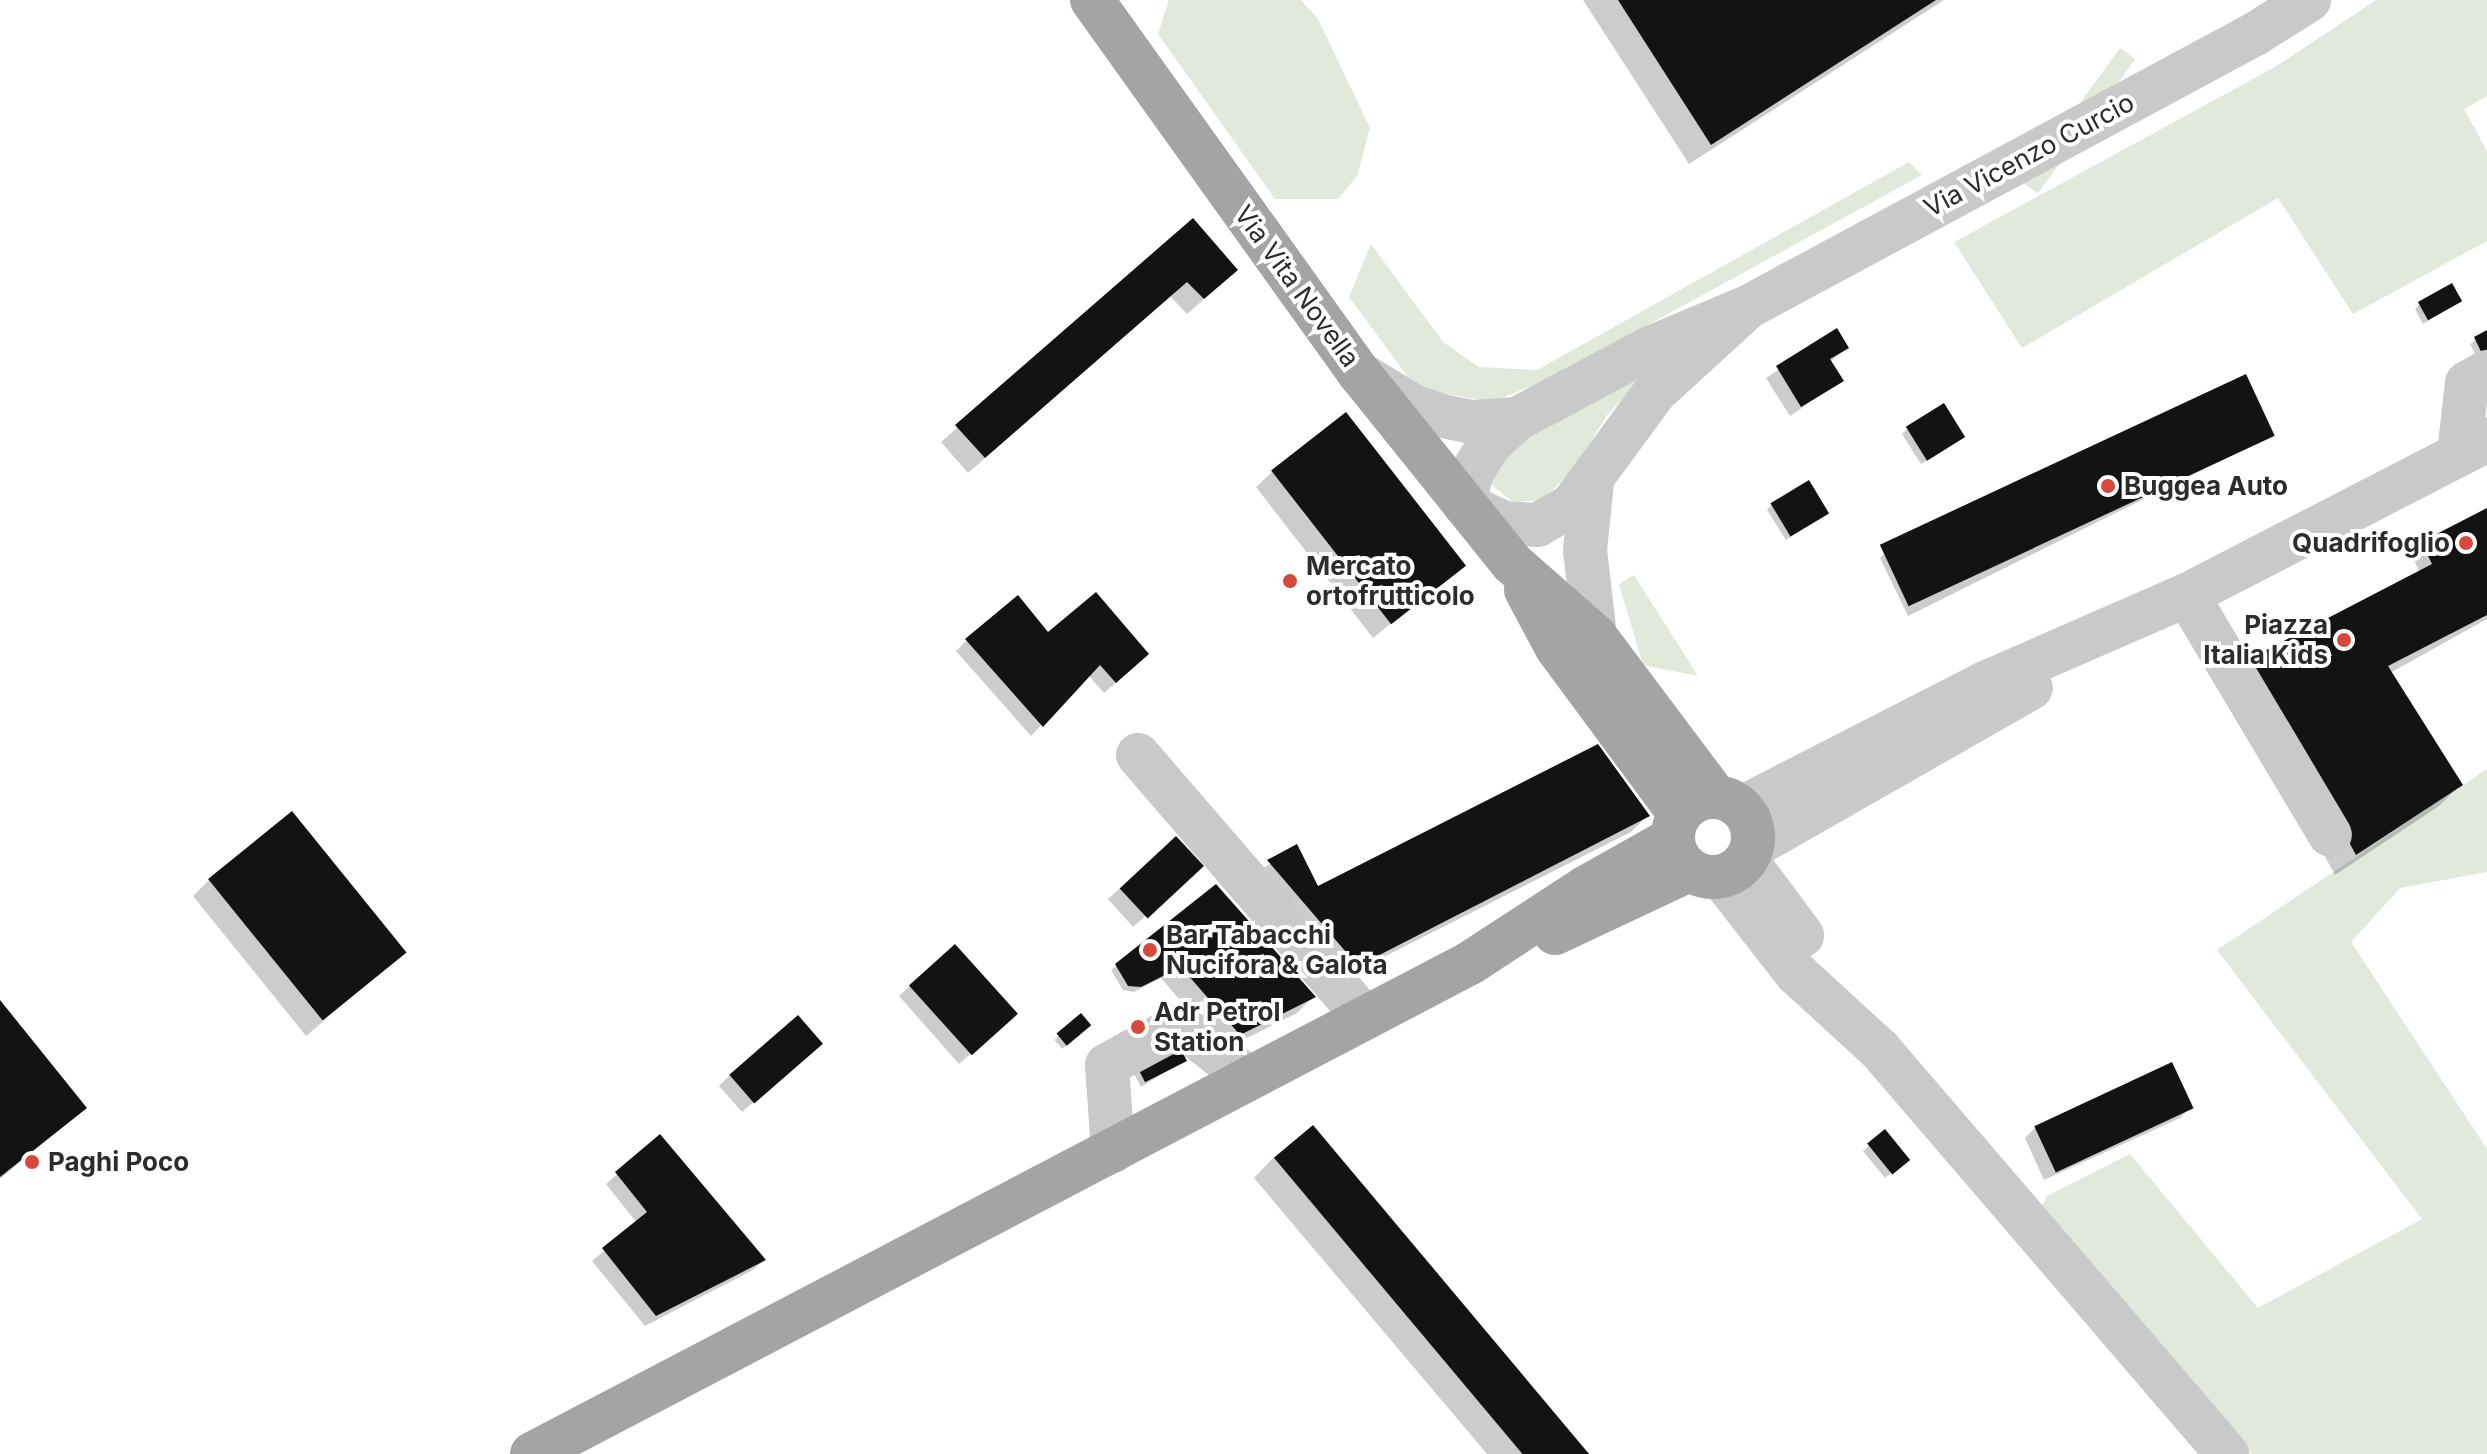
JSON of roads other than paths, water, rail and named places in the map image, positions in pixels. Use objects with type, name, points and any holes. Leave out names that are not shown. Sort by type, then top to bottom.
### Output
[{"type":"main road","name":"Via Vita Novella","points":[[1092,0],[1360,374],[1512,563]]},
{"type":"main road","points":[[1512,563],[1595,636],[1715,839]]},
{"type":"main road","points":[[1512,563],[1557,648],[1715,839]]},
{"type":"main road","points":[[532,1454],[1248,1078],[1715,839]]},
{"type":"street","name":"Via Vicenzo Curcio","points":[[1748,307],[2255,34],[2309,0]]},
{"type":"street","points":[[1748,307],[1655,392],[1592,482],[1572,505],[1538,525],[1504,523],[1464,504],[1472,472],[1489,445],[1517,419],[1650,348],[1748,307]]},
{"type":"street","points":[[2227,1454],[1880,1050],[1796,973],[1715,839],[1998,710],[2137,619],[2473,447],[2467,383],[2487,372]]},
{"type":"street","points":[[1360,374],[1415,407],[1442,416],[1474,422],[1517,419]]},
{"type":"street","points":[[1592,482],[1585,550],[1595,636]]},
{"type":"street","points":[[2187,595],[2330,835]]},
{"type":"street","points":[[1138,755],[1365,1018]]},
{"type":"street","points":[[1113,1151],[1107,1065],[1181,1025],[1248,1078]]},
{"type":"place","name":"Buggea Auto","points":[[2108,486]]},
{"type":"place","name":"Quadrifoglio","points":[[2466,543]]},
{"type":"place","name":"Mercato ortofrutticolo","points":[[1290,581]]},
{"type":"place","name":"Piazza Italia Kids","points":[[2344,640]]},
{"type":"place","name":"Bar Tabacchi Nucifora & Galota","points":[[1150,950]]},
{"type":"place","name":"Adr Petrol Station","points":[[1138,1027]]},
{"type":"place","name":"Paghi Poco","points":[[32,1162]]}]
